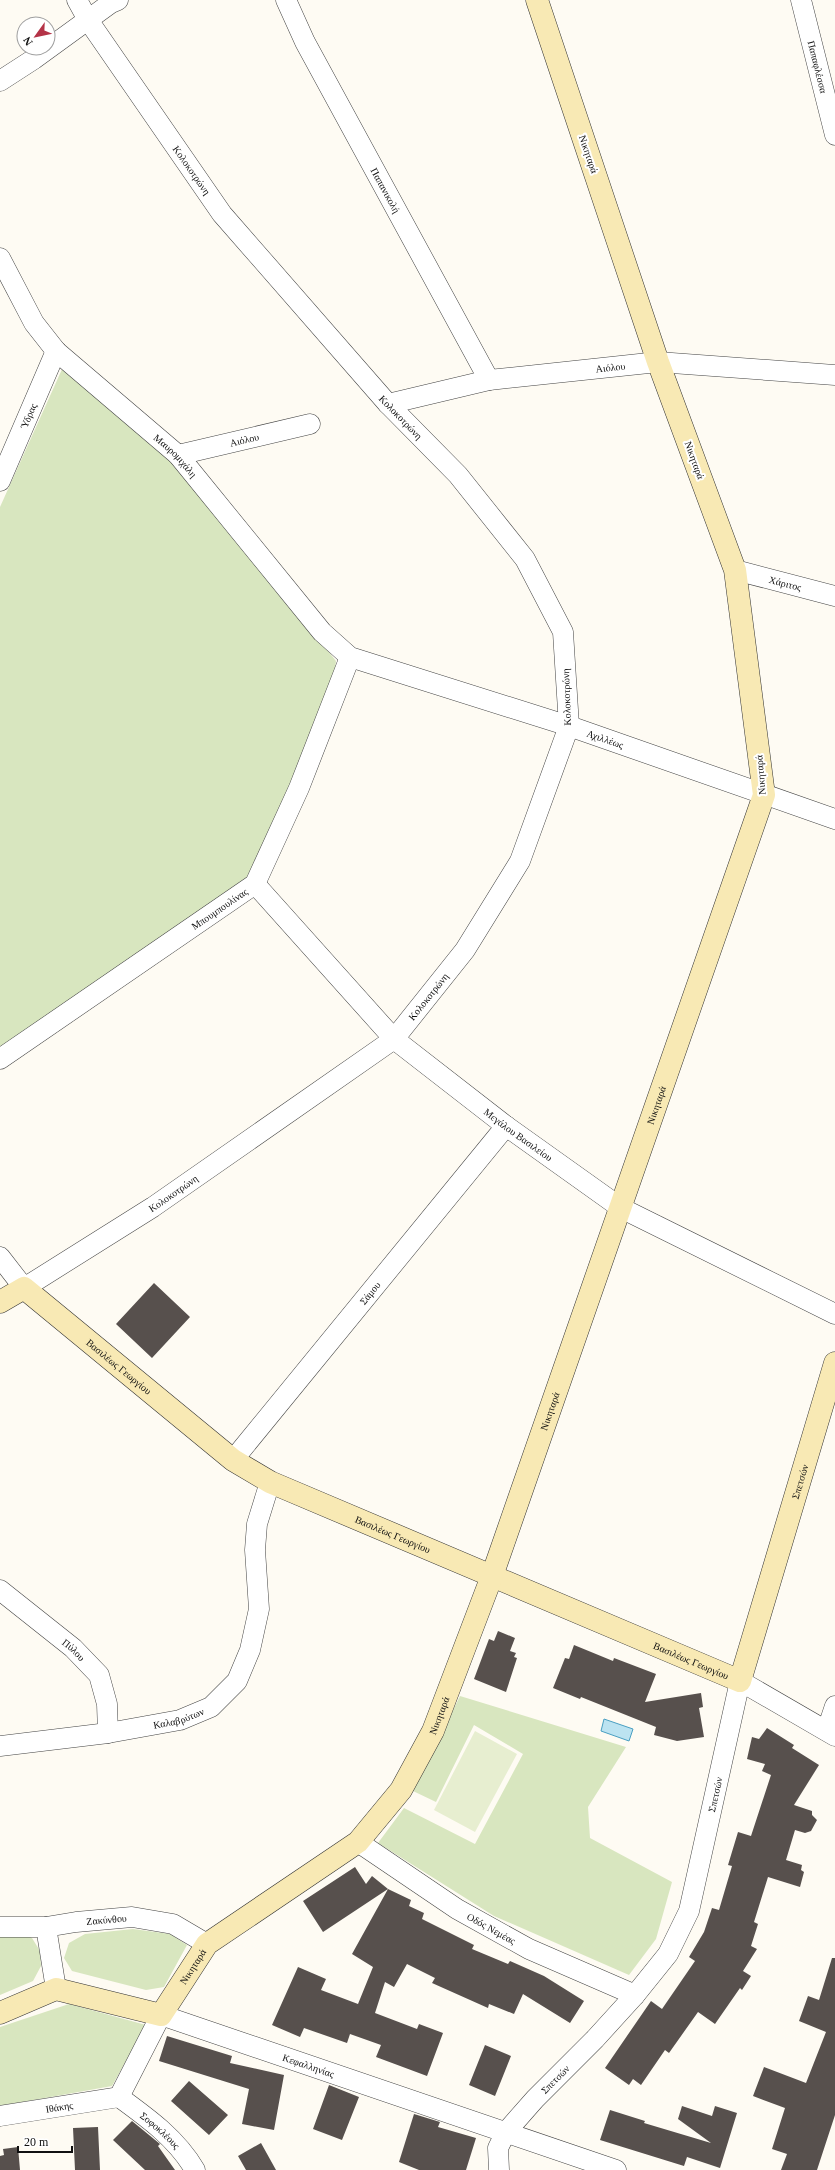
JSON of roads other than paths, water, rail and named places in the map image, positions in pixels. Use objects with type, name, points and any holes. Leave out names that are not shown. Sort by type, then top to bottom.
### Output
[{"type":"street","name":"Κολοκοτρώνη","points":[[0,1302],[153,1207],[394,1039],[465,950],[520,861],[569,726],[562,632],[525,559],[458,475],[388,404],[222,214],[88,20],[77,0]]},
{"type":"street","points":[[0,80],[88,20],[110,3],[118,0]]},
{"type":"street","name":"Παπανικολή","points":[[286,0],[304,42],[489,380]]},
{"type":"street","name":"Νικηταρά","points":[[119,2097],[161,2015],[207,1944],[358,1842],[401,1790],[432,1731],[492,1576],[764,795],[735,570],[658,362],[537,0]]},
{"type":"street","name":"Παπαφλέσσα","points":[[801,0],[835,134]]},
{"type":"street","name":"Μαυρομιχάλη","points":[[0,258],[34,323],[56,351],[178,455],[322,632],[350,657]]},
{"type":"street","name":"Ύδρας","points":[[0,481],[56,351]]},
{"type":"street","name":"Αιόλου","points":[[388,404],[489,380],[658,362],[835,375]]},
{"type":"street","name":"Αιόλου","points":[[178,455],[310,424]]},
{"type":"street","name":"Χάριτος","points":[[735,570],[835,596]]},
{"type":"street","name":"Αχιλλέως","points":[[350,657],[569,726],[835,819]]},
{"type":"street","name":"Μπουμπουλίνας","points":[[0,1059],[255,884],[299,788],[350,657]]},
{"type":"street","name":"Μεγάλου Βασιλείου","points":[[255,884],[394,1039],[506,1126],[621,1208],[835,1314]]},
{"type":"street","name":"Σάμου","points":[[233,1460],[506,1126]]},
{"type":"street","name":"Βασιλέως Γεωργίου","points":[[0,1257],[24,1288],[233,1460],[270,1482],[740,1681],[831,1733]]},
{"type":"street","name":"Σπετσών","points":[[499,2170],[498,2148],[506,2132],[535,2099],[595,2039],[635,1995],[668,1954],[689,1911],[740,1681],[835,1363]]},
{"type":"street","name":"Καλαβρύτων","points":[[0,1746],[108,1733],[180,1720],[211,1707],[237,1681],[250,1650],[259,1609],[255,1544],[257,1524],[270,1482]]},
{"type":"street","name":"Πύλου","points":[[0,1590],[73,1648],[99,1675],[107,1704],[108,1733]]},
{"type":"street","points":[[831,1733],[835,1706]]},
{"type":"street","name":"Οδóς Νεμέας","points":[[358,1842],[456,1910],[528,1949],[635,1995]]},
{"type":"street","name":"Ζακύνθου","points":[[0,1927],[46,1927],[76,1922],[132,1917],[174,1924],[207,1944]]},
{"type":"street","points":[[0,2013],[56,1989],[46,1927]]},
{"type":"street","name":"Κεφαλληνίας","points":[[56,1989],[161,2015],[616,2170]]},
{"type":"street","name":"Ιθάκης","points":[[0,2116],[119,2097]]},
{"type":"street","name":"Σοφοκλέους","points":[[119,2097],[156,2124],[187,2156],[195,2170]]},
{"type":"water","points":[[604,1719],[633,1729],[629,1741],[601,1731]]}]
